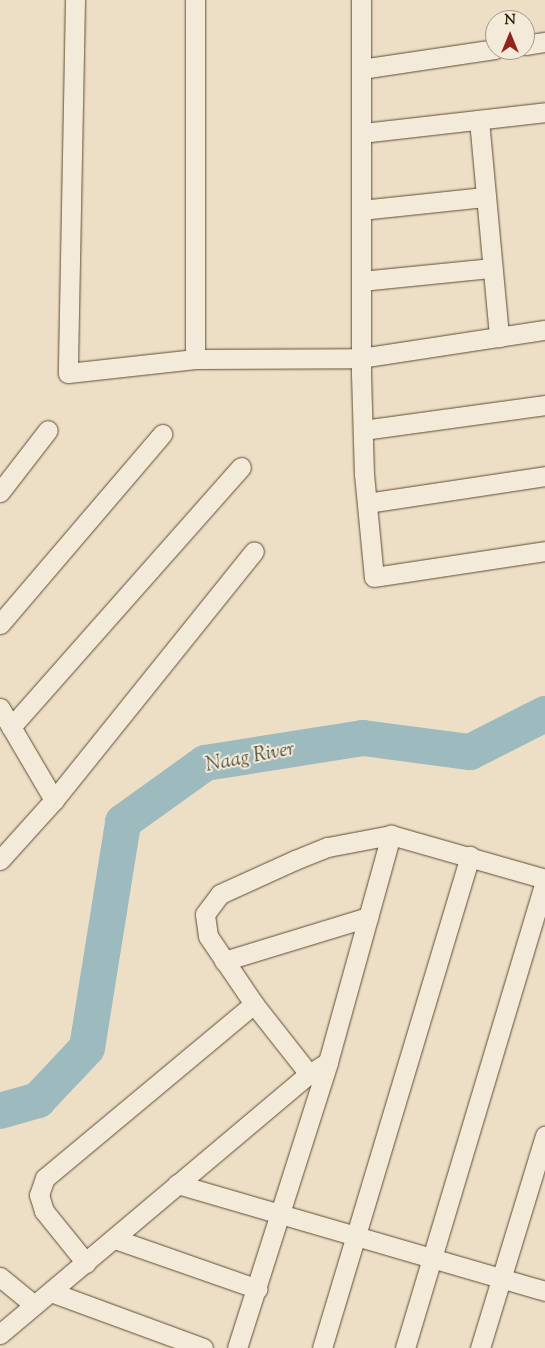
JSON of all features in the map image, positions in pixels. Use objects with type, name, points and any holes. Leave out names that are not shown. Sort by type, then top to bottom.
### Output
[{"type":"street","points":[[76,0],[68,373],[195,359],[361,358],[545,330]]},
{"type":"street","points":[[194,0],[195,359]]},
{"type":"street","points":[[361,0],[362,430],[374,577],[545,551]]},
{"type":"street","points":[[361,69],[485,50]]},
{"type":"street","points":[[362,133],[545,112]]},
{"type":"street","points":[[479,120],[484,197],[499,337]]},
{"type":"street","points":[[361,210],[484,197]]},
{"type":"street","points":[[361,281],[492,268]]},
{"type":"street","points":[[362,430],[545,405]]},
{"type":"street","points":[[0,492],[48,430]]},
{"type":"street","points":[[0,624],[162,434]]},
{"type":"street","points":[[11,727],[241,467]]},
{"type":"street","points":[[367,503],[545,476]]},
{"type":"street","points":[[0,860],[54,800],[254,551]]},
{"type":"street","points":[[0,708],[54,800]]},
{"type":"street","points":[[237,1348],[258,1289],[328,1062],[391,834]]},
{"type":"street","points":[[309,1074],[254,1004],[208,936],[205,914],[220,894],[328,847],[391,834],[470,856],[545,880],[405,1348]]},
{"type":"street","points":[[322,1348],[470,856]]},
{"type":"street","points":[[224,961],[368,917]]},
{"type":"street","points":[[86,1262],[44,1211],[39,1195],[45,1178],[254,1004]]},
{"type":"street","points":[[0,1334],[33,1304],[115,1239],[177,1184],[309,1074],[328,1062]]},
{"type":"street","points":[[480,1348],[545,1136]]},
{"type":"street","points":[[177,1184],[545,1291]]},
{"type":"street","points":[[115,1239],[258,1289]]},
{"type":"street","points":[[0,1277],[33,1304]]},
{"type":"street","points":[[50,1292],[203,1348]]},
{"type":"waterway","name":"Naag River","points":[[0,1111],[38,1100],[87,1048],[123,822],[205,763],[363,738],[470,752],[545,714]]}]
